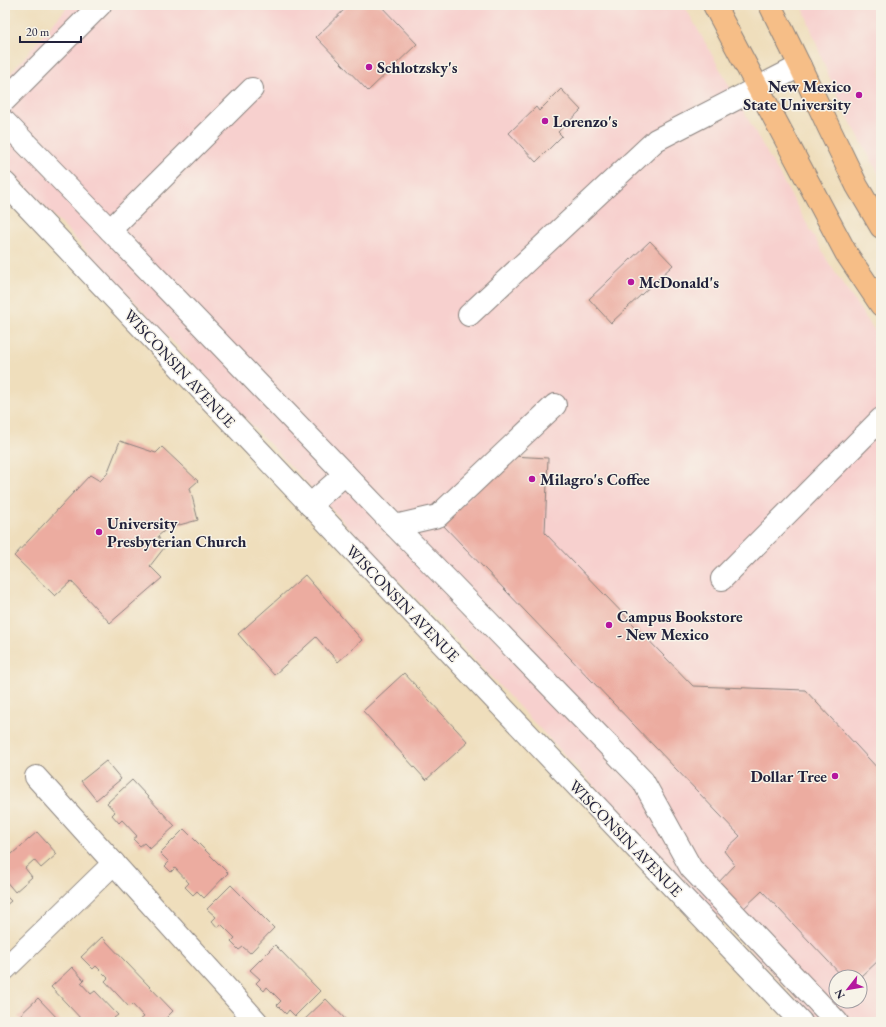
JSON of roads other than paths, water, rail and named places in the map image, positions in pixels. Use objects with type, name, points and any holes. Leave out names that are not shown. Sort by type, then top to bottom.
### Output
[{"type":"main road","points":[[714,5],[846,253],[881,306]]},
{"type":"main road","points":[[770,5],[857,186],[881,227]]},
{"type":"street","points":[[5,100],[100,5]]},
{"type":"street","points":[[469,315],[656,140],[800,66]]},
{"type":"street","points":[[110,230],[252,89]]},
{"type":"street","points":[[5,122],[344,474],[643,781],[691,868],[837,1022]]},
{"type":"street","name":"WISCONSIN AVENUE","points":[[5,183],[800,1022]]},
{"type":"street","points":[[395,526],[438,516],[555,405]]},
{"type":"street","points":[[722,579],[881,418]]},
{"type":"street","points":[[310,505],[344,474]]},
{"type":"street","points":[[36,777],[257,1022]]},
{"type":"street","points":[[5,968],[114,863]]},
{"type":"street","points":[[672,886],[691,868]]},
{"type":"place","name":"Schlotzsky's","points":[[369,67]]},
{"type":"place","name":"New Mexico State University","points":[[859,95]]},
{"type":"place","name":"Lorenzo's","points":[[545,121]]},
{"type":"place","name":"McDonald's","points":[[631,282]]},
{"type":"place","name":"Milagro's Coffee","points":[[532,479]]},
{"type":"place","name":"University Presbyterian Church","points":[[99,532]]},
{"type":"place","name":"Campus Bookstore - New Mexico","points":[[609,625]]},
{"type":"place","name":"Dollar Tree","points":[[835,776]]}]
